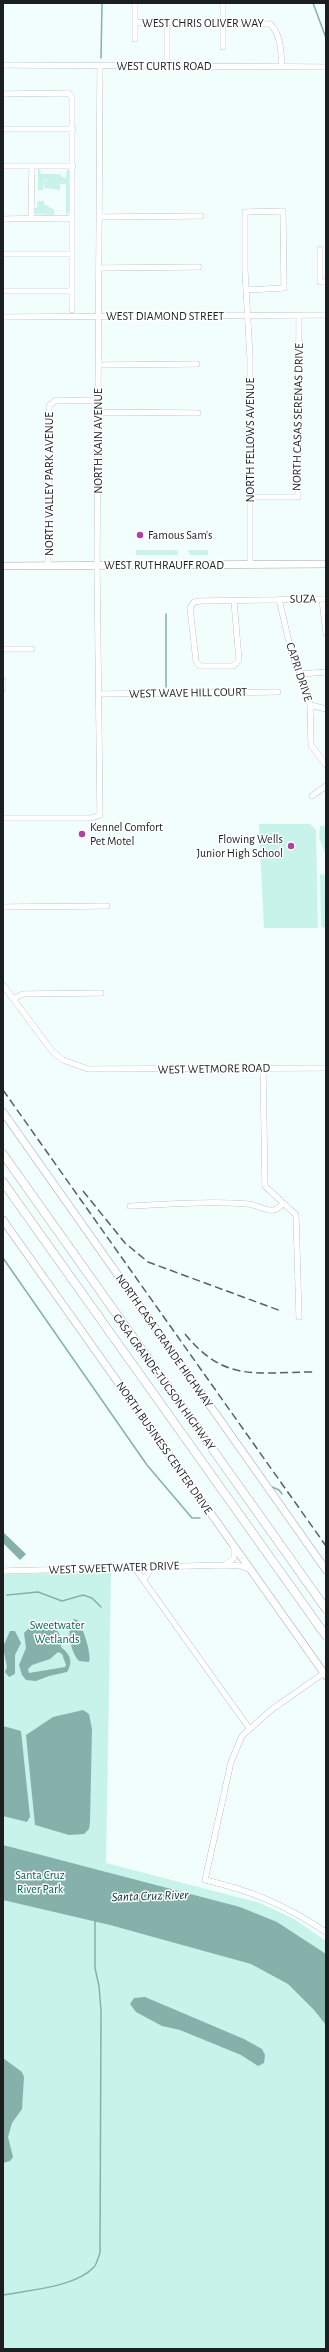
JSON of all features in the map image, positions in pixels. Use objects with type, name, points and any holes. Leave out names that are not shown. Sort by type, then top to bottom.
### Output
[{"type":"highway","name":"CASA GRANDE-TUCSON HIGHWAY","points":[[3,1154],[326,1609]]},
{"type":"highway","name":"CASA GRANDE-TUCSON HIGHWAY","points":[[3,1182],[326,1636]]},
{"type":"main road","name":"WEST RUTHRAUFF ROAD","points":[[3,566],[326,564]]},
{"type":"main road","name":"NORTH CASA GRANDE HIGHWAY","points":[[3,1112],[326,1570]]},
{"type":"main road","name":"NORTH BUSINESS CENTER DRIVE","points":[[3,1220],[325,1674]]},
{"type":"street","points":[[135,3],[135,39]]},
{"type":"street","points":[[223,3],[223,47]]},
{"type":"street","name":"WEST CHRIS OLIVER WAY","points":[[135,22],[272,22],[281,48],[282,66]]},
{"type":"street","points":[[167,22],[167,65]]},
{"type":"street","name":"WEST CURTIS ROAD","points":[[3,65],[326,67]]},
{"type":"street","name":"NORTH KAIN AVENUE","points":[[3,818],[91,818],[100,815],[97,565],[100,66]]},
{"type":"street","points":[[3,94],[70,94],[73,99],[72,310]]},
{"type":"street","points":[[3,129],[73,129]]},
{"type":"street","points":[[3,166],[73,166]]},
{"type":"street","points":[[31,219],[32,166]]},
{"type":"street","name":"NORTH FELLOWS AVENUE","points":[[247,290],[284,288],[283,211],[245,212],[244,271],[249,316],[250,564]]},
{"type":"street","points":[[99,217],[201,216]]},
{"type":"street","points":[[3,219],[72,218]]},
{"type":"street","points":[[320,249],[320,282],[326,282]]},
{"type":"street","points":[[3,254],[72,254]]},
{"type":"street","points":[[99,268],[199,267]]},
{"type":"street","points":[[3,291],[72,291]]},
{"type":"street","name":"NORTH CASAS SERENAS DRIVE","points":[[250,497],[298,497],[299,316]]},
{"type":"street","name":"WEST DIAMOND STREET","points":[[3,317],[326,316]]},
{"type":"street","points":[[99,365],[197,364]]},
{"type":"street","name":"NORTH VALLEY PARK AVENUE","points":[[48,566],[49,401],[98,401]]},
{"type":"street","points":[[98,412],[198,413]]},
{"type":"street","name":"CAPRI DRIVE","points":[[279,599],[292,655],[301,674],[310,704],[311,745],[326,765]]},
{"type":"street","points":[[324,599],[326,634]]},
{"type":"street","name":"SUZA","points":[[234,601],[239,658],[238,665],[197,667],[190,608],[193,601],[324,599]]},
{"type":"street","points":[[3,649],[32,649]]},
{"type":"street","points":[[301,674],[326,672]]},
{"type":"street","points":[[3,680],[3,689]]},
{"type":"street","name":"WEST WAVE HILL COURT","points":[[99,694],[278,692]]},
{"type":"street","points":[[310,704],[326,709]]},
{"type":"street","points":[[312,796],[326,786]]},
{"type":"street","points":[[3,907],[107,906]]},
{"type":"street","name":"WEST WETMORE ROAD","points":[[3,985],[47,1046],[58,1056],[75,1065],[102,1070],[326,1068]]},
{"type":"street","points":[[13,999],[23,994],[101,993]]},
{"type":"street","points":[[263,1068],[265,1186],[296,1215],[299,1317]]},
{"type":"street","points":[[130,1206],[231,1203],[256,1205],[273,1211],[279,1209],[283,1203]]},
{"type":"street","points":[[225,1565],[234,1558],[234,1546]]},
{"type":"street","name":"WEST SWEETWATER DRIVE","points":[[3,1571],[225,1565],[241,1566],[252,1570]]},
{"type":"street","points":[[134,1567],[249,1728]]},
{"type":"street","points":[[144,1580],[152,1567]]},
{"type":"street","points":[[325,1674],[271,1710],[249,1728],[242,1736],[232,1758],[206,1880],[232,1886],[287,1907],[326,1932]]},
{"type":"green space","points":[[38,169],[40,170],[41,174],[60,174],[62,177],[66,178],[67,169],[70,171],[70,211],[66,216],[66,184],[60,184],[60,190],[44,188],[44,181],[50,180],[44,180],[43,190],[38,190]]},
{"type":"green space","points":[[38,201],[44,201],[44,204],[54,210],[54,215],[35,214],[34,208],[37,208]]},
{"type":"green space","points":[[136,550],[177,550],[178,555],[136,555]]},
{"type":"green space","points":[[188,550],[208,550],[208,555],[190,555]]},
{"type":"green space","name":"Flowing Wells Junior High School","points":[[259,824],[310,824],[316,830],[318,928],[264,928]]},
{"type":"green space","points":[[320,826],[326,826],[326,855],[319,838]]},
{"type":"green space","points":[[320,874],[326,875],[326,929],[321,926]]},
{"type":"green space","points":[[111,1572],[106,1863],[260,1903],[294,1919],[326,1941],[326,2349],[3,2349],[3,1574]]},
{"type":"water","points":[[3,1532],[26,1554],[20,1560],[3,1543]]},
{"type":"water","points":[[74,1619],[79,1623],[84,1634],[88,1647],[89,1662],[79,1661],[72,1647],[70,1640],[70,1628]]},
{"type":"water","points":[[52,1627],[58,1631],[61,1640],[61,1647],[70,1659],[70,1665],[67,1672],[36,1681],[26,1680],[22,1675],[19,1665],[26,1648],[24,1633],[29,1628]],"holes":[[[58,1652],[62,1654],[66,1665],[65,1667],[29,1673],[28,1669],[32,1665],[50,1659]]]},
{"type":"water","points":[[10,1631],[15,1631],[21,1643],[15,1655],[15,1674],[9,1677],[5,1672],[7,1667],[3,1647]]},
{"type":"water","points":[[83,1710],[89,1714],[92,1729],[90,1822],[89,1829],[84,1834],[69,1835],[35,1825],[26,1735],[53,1717]]},
{"type":"water","points":[[3,1726],[21,1731],[30,1817],[27,1822],[3,1816]]},
{"type":"water","name":"Santa Cruz River","points":[[3,1845],[240,1907],[277,1922],[326,1954],[326,2025],[314,2010],[288,1984],[251,1964],[110,1925],[3,1900]]},
{"type":"water","points":[[145,1997],[244,2039],[262,2049],[265,2055],[264,2063],[258,2066],[241,2055],[180,2030],[162,2026],[136,2012],[130,2004],[134,1998]]},
{"type":"water","points":[[3,2058],[22,2072],[24,2077],[22,2109],[12,2123],[8,2137],[13,2157],[10,2161],[3,2163]]},
{"type":"waterway","points":[[101,58],[102,3]]},
{"type":"waterway","points":[[313,3],[326,38]]},
{"type":"waterway","points":[[166,614],[166,687]]},
{"type":"waterway","points":[[3,1258],[147,1465],[192,1518],[200,1518]]},
{"type":"waterway","points":[[272,1487],[279,1490],[282,1494]]},
{"type":"waterway","points":[[7,1595],[38,1592],[62,1601],[83,1595],[92,1598],[101,1607]]},
{"type":"waterway","points":[[3,2295],[52,2287],[76,2279],[86,2274],[94,2267],[100,2253],[101,2011],[99,1986],[95,1968],[95,1919]]},
{"type":"railway","points":[[3,1090],[326,1546]]},
{"type":"railway","points":[[83,1191],[125,1243],[148,1262],[281,1311]]},
{"type":"railway","points":[[185,1334],[200,1350],[214,1361],[228,1368],[258,1373],[314,1372]]},
{"type":"place","name":"Famous Sam's","points":[[140,535]]},
{"type":"place","name":"Kennel Comfort Pet Motel","points":[[82,834]]},
{"type":"place","name":"Flowing Wells Junior High School","points":[[291,846]]},
{"type":"park label","name":"Sweetwater Wetlands","points":[[57,1632]]},
{"type":"park label","name":"Santa Cruz River Park","points":[[40,1882]]}]
